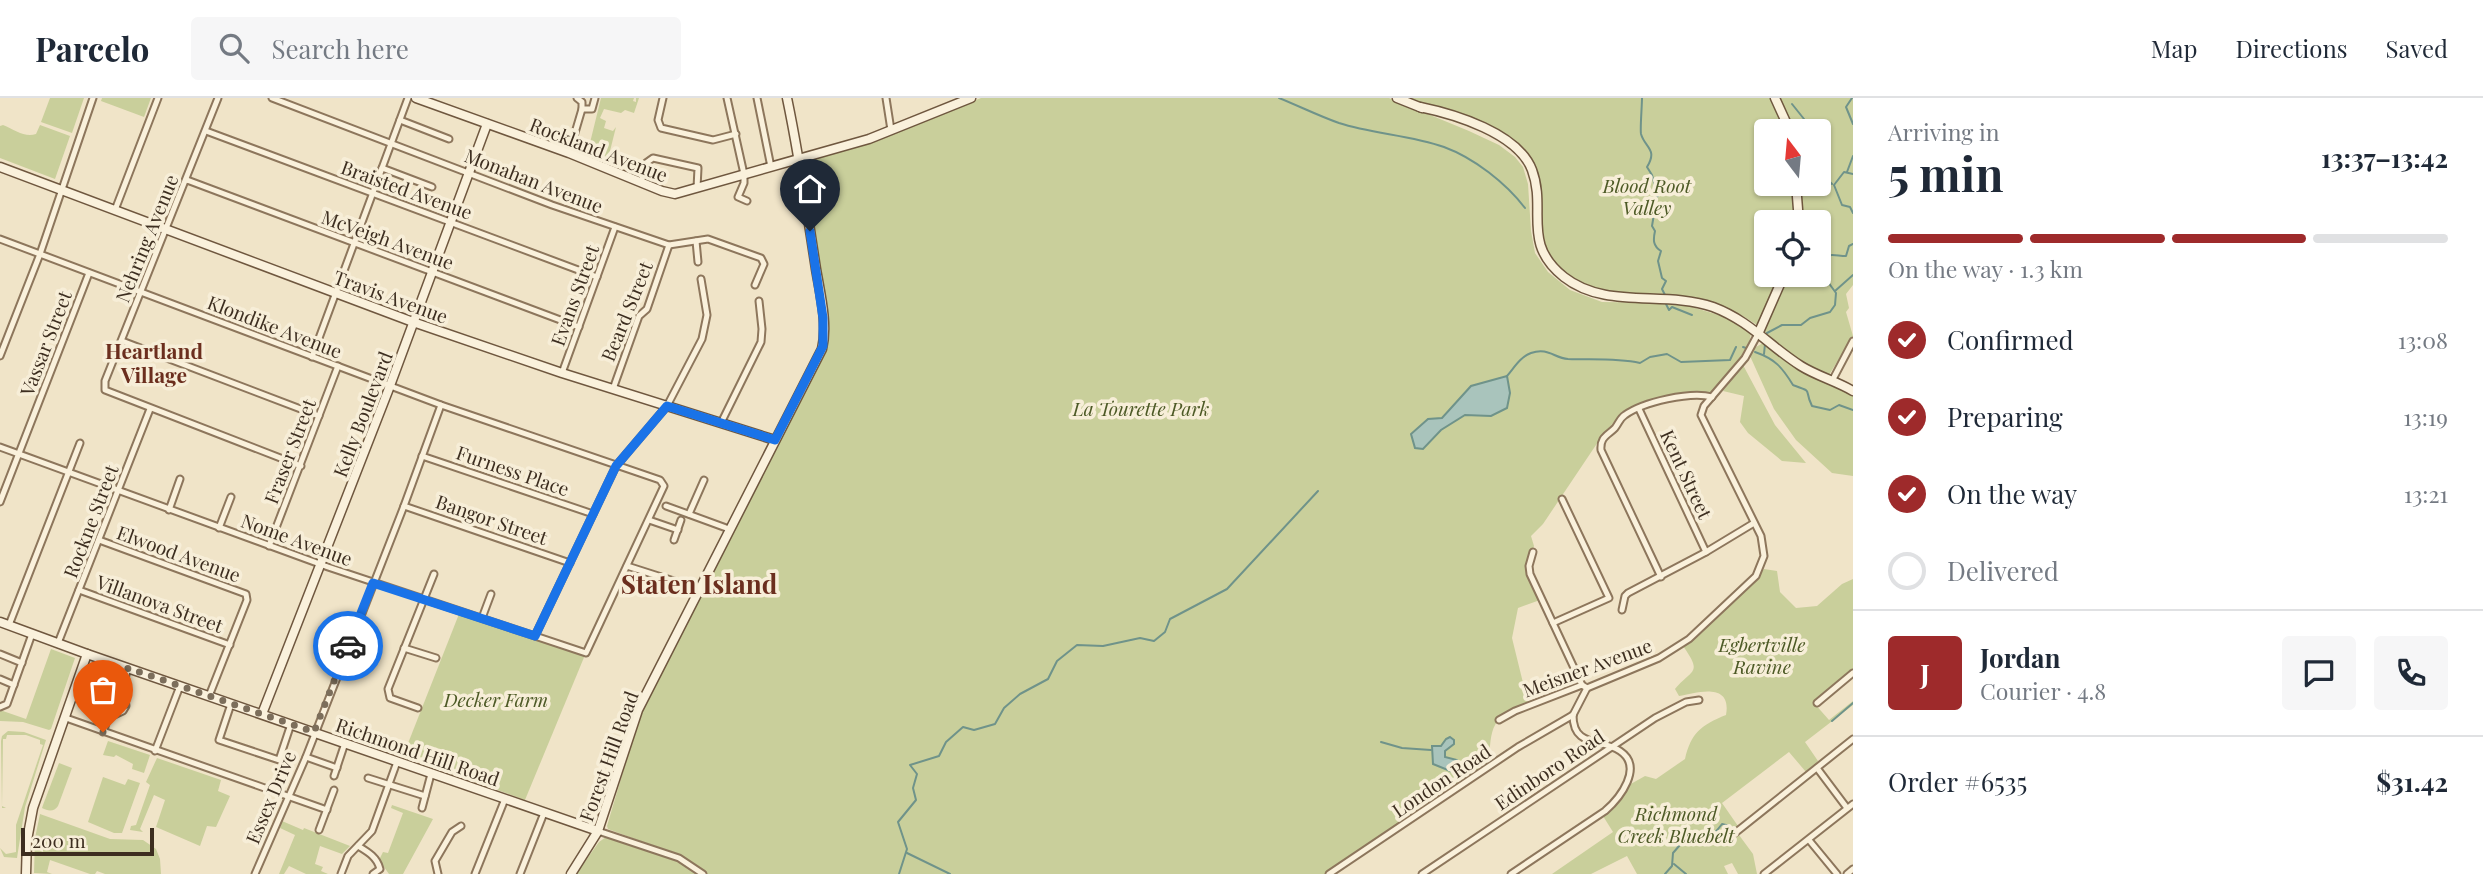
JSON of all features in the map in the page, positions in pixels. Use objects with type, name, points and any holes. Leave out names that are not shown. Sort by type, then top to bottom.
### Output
[{"type":"street","points":[[1,353],[40,254],[93,98]]},
{"type":"street","points":[[115,210],[158,98]]},
{"type":"street","name":"Nehring Avenue","points":[[150,409],[105,390],[105,382],[218,98]]},
{"type":"street","name":"Monahan Avenue","points":[[272,98],[669,245],[708,239],[761,258],[764,264],[755,285]]},
{"type":"street","points":[[312,357],[408,98]]},
{"type":"street","name":"Rockland Avenue","points":[[416,98],[670,193],[697,188],[869,139],[968,99]]},
{"type":"street","points":[[569,153],[582,109],[582,102],[577,98]]},
{"type":"street","points":[[582,109],[592,109],[595,98]]},
{"type":"street","points":[[663,98],[658,120],[661,128],[713,140],[736,134]]},
{"type":"street","points":[[727,98],[744,174],[744,183],[738,197],[747,201]]},
{"type":"street","points":[[757,98],[771,167]]},
{"type":"street","name":"Forest Hill Road","points":[[571,874],[598,831],[638,710],[824,342],[818,279],[800,159],[787,98]]},
{"type":"street","points":[[886,98],[891,131]]},
{"type":"street","points":[[1397,98],[1479,127],[1506,140],[1523,154],[1532,169],[1535,181],[1539,243],[1546,258],[1565,278],[1592,293],[1700,303],[1735,317],[1759,332],[1798,364],[1853,391]]},
{"type":"street","points":[[1775,98],[1785,119]]},
{"type":"street","points":[[400,120],[449,139]]},
{"type":"street","name":"Kelly Boulevard","points":[[262,714],[390,386],[487,124]]},
{"type":"street","name":"Braisted Avenue","points":[[206,131],[597,277]]},
{"type":"street","points":[[641,183],[646,163],[653,158],[698,168],[697,188]]},
{"type":"street","name":"Travis Avenue","points":[[0,167],[413,321],[562,373],[775,440]]},
{"type":"street","points":[[382,168],[432,187]]},
{"type":"street","name":"McVeigh Avenue","points":[[187,180],[579,327]]},
{"type":"street","name":"Evans Street","points":[[562,373],[615,227]]},
{"type":"street","name":"Klondike Avenue","points":[[0,239],[441,405],[660,480],[663,490],[649,520]]},
{"type":"street","points":[[696,241],[698,262]]},
{"type":"street","name":"Beard Street","points":[[613,389],[639,316],[648,309],[669,245]]},
{"type":"street","name":"Vassar Street","points":[[0,502],[89,273]]},
{"type":"street","points":[[535,636],[616,466],[667,406],[705,332],[706,307],[701,279]]},
{"type":"street","points":[[1759,332],[1779,287]]},
{"type":"street","points":[[721,423],[761,342],[760,301]]},
{"type":"street","name":"Meisner Avenue","points":[[1499,720],[1515,711],[1659,657],[1680,646],[1752,580],[1763,562],[1761,536],[1701,418],[1704,406],[1745,358],[1759,332]]},
{"type":"street","points":[[121,341],[319,416]]},
{"type":"street","points":[[1832,381],[1853,341]]},
{"type":"street","name":"Fraser Street","points":[[269,546],[338,366]]},
{"type":"street","points":[[1661,577],[1601,450],[1603,437],[1624,415],[1639,409],[1683,397],[1702,394],[1712,397]]},
{"type":"street","name":"Essex Drive","points":[[254,874],[306,757],[441,405]]},
{"type":"street","points":[[150,409],[301,466]]},
{"type":"street","name":"Rockne Street","points":[[58,643],[150,409]]},
{"type":"street","name":"Kent Street","points":[[1639,409],[1706,552]]},
{"type":"street","points":[[9,625],[80,443]]},
{"type":"street","name":"Nome Avenue","points":[[0,447],[321,565],[586,653],[627,566]]},
{"type":"street","name":"Furness Place","points":[[422,456],[593,514]]},
{"type":"street","points":[[169,510],[180,479]]},
{"type":"street","points":[[689,514],[704,480]]},
{"type":"street","points":[[219,528],[231,497]]},
{"type":"street","points":[[1553,623],[1609,598],[1562,499]]},
{"type":"street","name":"Bangor Street","points":[[404,506],[570,563]]},
{"type":"street","points":[[666,506],[729,529]]},
{"type":"street","points":[[678,530],[649,520],[627,566],[699,589]]},
{"type":"street","points":[[674,540],[681,520]]},
{"type":"street","points":[[1622,610],[1628,593],[1754,523]]},
{"type":"street","name":"Elwood Avenue","points":[[99,541],[245,593],[247,596],[230,645]]},
{"type":"street","points":[[1511,874],[1612,805],[1622,793],[1630,769],[1626,755],[1618,749],[1583,737],[1575,729],[1573,715],[1584,686],[1530,574],[1533,552]]},
{"type":"street","points":[[418,708],[393,699],[388,695],[387,689],[434,574]]},
{"type":"street","name":"Villanova Street","points":[[79,590],[230,645]]},
{"type":"street","points":[[482,618],[491,594]]},
{"type":"street","name":"Richmond Hill Road","points":[[0,622],[679,858],[703,874]]},
{"type":"street","points":[[0,707],[7,704],[33,634]]},
{"type":"street","points":[[209,696],[230,645]]},
{"type":"street","points":[[404,648],[436,658]]},
{"type":"street","points":[[0,654],[22,663]]},
{"type":"street","points":[[26,874],[27,840],[33,808],[87,654]]},
{"type":"street","points":[[103,732],[108,718],[125,709],[123,685],[128,668]]},
{"type":"street","points":[[1817,703],[1853,673]]},
{"type":"street","points":[[0,680],[14,685]]},
{"type":"street","points":[[155,751],[180,686]]},
{"type":"street","name":"Edinboro Road","points":[[1422,874],[1609,747],[1655,718],[1686,702],[1699,699]]},
{"type":"street","points":[[231,704],[219,740],[279,760],[291,724]]},
{"type":"street","name":"London Road","points":[[1329,874],[1508,754],[1573,715]]},
{"type":"street","points":[[66,718],[327,810]]},
{"type":"street","points":[[1735,834],[1853,738]]},
{"type":"street","points":[[334,776],[345,743]]},
{"type":"street","points":[[306,757],[337,768]]},
{"type":"street","points":[[341,874],[348,856],[372,831],[397,762]]},
{"type":"street","points":[[1817,768],[1847,808]]},
{"type":"street","points":[[422,808],[431,774]]},
{"type":"street","points":[[368,778],[425,796]]},
{"type":"street","points":[[319,830],[334,790]]},
{"type":"street","points":[[475,874],[505,798]]},
{"type":"street","points":[[1764,874],[1853,804]]},
{"type":"street","points":[[520,874],[544,813]]},
{"type":"street","points":[[438,874],[435,861],[452,832],[461,826]]},
{"type":"street","points":[[1809,840],[1837,874]]},
{"type":"street","points":[[358,846],[371,854],[379,865],[380,869],[373,874]]},
{"type":"street","points":[[1847,874],[1853,869]]},
{"type":"green space","points":[[50,98],[84,98],[72,133],[41,122]]},
{"type":"green space","points":[[102,98],[151,98],[144,117],[101,101]]},
{"type":"green space","points":[[601,98],[634,98],[633,101],[636,102],[636,98],[639,98],[634,113],[604,109],[600,118],[606,121],[604,128],[613,131],[616,127],[607,163],[587,155]]},
{"type":"green space","name":"La Tourette Park","points":[[981,98],[1389,98],[1499,145],[1515,157],[1523,167],[1528,184],[1535,253],[1548,272],[1570,290],[1602,302],[1679,303],[1725,317],[1744,326],[1751,333],[1743,357],[1713,393],[1675,395],[1622,412],[1600,439],[1543,524],[1531,536],[1534,546],[1528,563],[1540,600],[1518,608],[1512,638],[1528,703],[1507,713],[1495,724],[1489,764],[1325,874],[707,874],[683,857],[608,829],[641,711],[825,351],[826,319],[806,164],[816,157],[871,143]]},
{"type":"green space","name":"Blood Root Valley","points":[[1408,98],[1771,98],[1783,119],[1754,119],[1754,196],[1795,196],[1795,210],[1754,210],[1754,287],[1776,287],[1760,323],[1757,325],[1743,316],[1705,303],[1665,294],[1607,293],[1587,287],[1569,276],[1556,266],[1541,241],[1538,197],[1520,149],[1456,115]]},
{"type":"green space","points":[[1778,98],[1853,98],[1853,285],[1846,294],[1849,308],[1846,312],[1853,336],[1829,375],[1795,359],[1764,331],[1782,287],[1831,287],[1831,210],[1801,210],[1800,196],[1831,196],[1831,119],[1788,119]]},
{"type":"green space","points":[[40,125],[70,136],[55,179],[0,158],[0,126],[28,135],[36,134]]},
{"type":"green space","points":[[1765,342],[1802,371],[1853,395],[1853,476],[1832,473],[1796,440],[1774,409],[1750,356],[1754,348]]},
{"type":"green space","points":[[1743,365],[1775,425],[1806,463],[1782,461],[1748,433],[1740,422],[1744,396],[1723,391]]},
{"type":"green space","points":[[1764,569],[1777,571],[1780,592],[1796,608],[1817,606],[1842,584],[1853,579],[1853,670],[1814,703],[1829,720],[1853,701],[1853,705],[1805,742],[1818,761],[1806,772],[1789,752],[1722,803],[1738,826],[1732,832],[1737,837],[1739,835],[1753,854],[1757,874],[1738,874],[1732,863],[1724,866],[1728,874],[1637,874],[1627,856],[1591,874],[1552,874],[1613,832],[1603,816],[1617,803],[1629,785],[1645,776],[1656,779],[1685,759],[1690,743],[1698,731],[1726,715],[1724,698],[1719,693],[1704,692],[1679,696],[1675,689],[1694,667],[1683,646],[1732,603]]},
{"type":"green space","name":"Decker Farm","points":[[459,614],[585,655],[525,800],[403,756]]},
{"type":"green space","points":[[51,649],[75,658],[51,729],[23,722],[0,721],[0,710],[26,719]]},
{"type":"green space","points":[[8,731],[24,732],[46,740],[25,807],[17,858],[4,857],[0,848],[6,854],[16,852],[16,825],[43,745],[40,740],[26,735],[7,735],[6,739],[3,739],[2,806],[6,808],[2,808],[1,741]]},
{"type":"green space","points":[[108,741],[150,755],[144,773],[132,769],[133,764],[116,755],[103,755]]},
{"type":"green space","points":[[157,758],[221,780],[218,791],[230,796],[216,827],[207,826],[200,846],[156,827],[165,800],[154,795],[140,829],[143,832],[130,830],[131,826],[136,825],[150,785],[146,782]]},
{"type":"green space","points":[[59,763],[72,768],[58,806],[53,810],[46,810],[42,808]]},
{"type":"green space","points":[[103,777],[125,785],[128,779],[140,783],[122,833],[114,833],[88,822]]},
{"type":"green space","points":[[392,805],[433,819],[403,874],[389,874],[379,860],[383,852],[388,853],[403,813],[391,808]]},
{"type":"green space","points":[[40,814],[110,839],[143,840],[156,849],[161,874],[105,874],[97,871],[90,874],[50,860],[47,872],[52,874],[34,873],[35,838]]},
{"type":"green space","points":[[282,821],[350,846],[342,854],[320,846],[315,864],[323,867],[321,871],[328,874],[306,874],[289,866],[284,874],[279,874],[295,835],[280,828]]},
{"type":"green space","points":[[606,837],[667,855],[700,874],[576,874],[599,842]]},
{"type":"water","points":[[1507,376],[1510,393],[1507,408],[1491,416],[1465,415],[1441,430],[1423,449],[1415,448],[1411,434],[1428,419],[1442,418],[1471,386]]},
{"type":"water","points":[[1450,737],[1454,744],[1445,751],[1445,757],[1457,760],[1460,771],[1455,773],[1433,764],[1432,746],[1441,746]]},
{"type":"waterway","points":[[1279,98],[1339,123],[1444,147],[1489,172],[1509,189],[1525,208]]},
{"type":"waterway","points":[[1642,98],[1641,134],[1651,152],[1647,167],[1658,196],[1639,208],[1643,213],[1654,214],[1652,226],[1655,231],[1655,245],[1661,251],[1658,261],[1662,278],[1666,281],[1662,289],[1665,295]]},
{"type":"waterway","points":[[1852,98],[1846,107],[1853,124]]},
{"type":"waterway","points":[[1792,104],[1804,119]]},
{"type":"waterway","points":[[1847,172],[1853,156]]},
{"type":"waterway","points":[[1853,174],[1844,172],[1834,185],[1842,205],[1850,207],[1853,213]]},
{"type":"waterway","points":[[1831,255],[1846,256],[1849,246],[1853,244]]},
{"type":"waterway","points":[[1835,291],[1853,275]]},
{"type":"waterway","points":[[1767,333],[1782,325],[1801,325],[1810,318],[1830,312],[1835,305],[1836,293],[1831,286]]},
{"type":"waterway","points":[[1666,304],[1669,310],[1672,307],[1692,315]]},
{"type":"waterway","points":[[1764,354],[1765,344]]},
{"type":"waterway","points":[[1507,376],[1524,357],[1537,351],[1568,359],[1640,363],[1650,357],[1667,354],[1681,362],[1730,360],[1736,347]]},
{"type":"waterway","points":[[1755,352],[1773,361],[1793,385],[1806,390],[1812,406],[1830,410],[1839,405],[1853,410]]},
{"type":"waterway","points":[[899,874],[907,849],[898,822],[916,800],[913,788],[917,774],[910,765],[939,756],[946,742],[963,727],[974,730],[995,724],[1004,708],[1020,694],[1048,679],[1057,661],[1077,645],[1103,646],[1140,638],[1154,641],[1165,632],[1170,619],[1227,589],[1318,491]]},
{"type":"waterway","points":[[1832,721],[1853,703]]},
{"type":"waterway","points":[[1381,742],[1402,748],[1431,750]]},
{"type":"waterway","points":[[1665,874],[1672,866],[1673,853],[1686,838],[1710,836],[1722,824],[1730,826]]},
{"type":"waterway","points":[[907,853],[950,874]]},
{"type":"waterway","points":[[1674,864],[1686,874]]},
{"type":"way so far","points":[[103,732],[108,718],[125,709],[123,685],[128,668],[314,732],[348,646]]},
{"type":"district","name":"Heartland Village","points":[[154,362]]},
{"type":"district","name":"Staten Island","points":[[699,583]]},
{"type":"route","points":[[348,646],[373,583],[535,636],[616,466],[667,406],[775,440],[823,346],[823,318],[810,231]]},
{"type":"park label","name":"Egbertville Ravine","points":[[1762,655]]},
{"type":"park label","name":"Richmond Creek Bluebelt","points":[[1676,824]]}]
